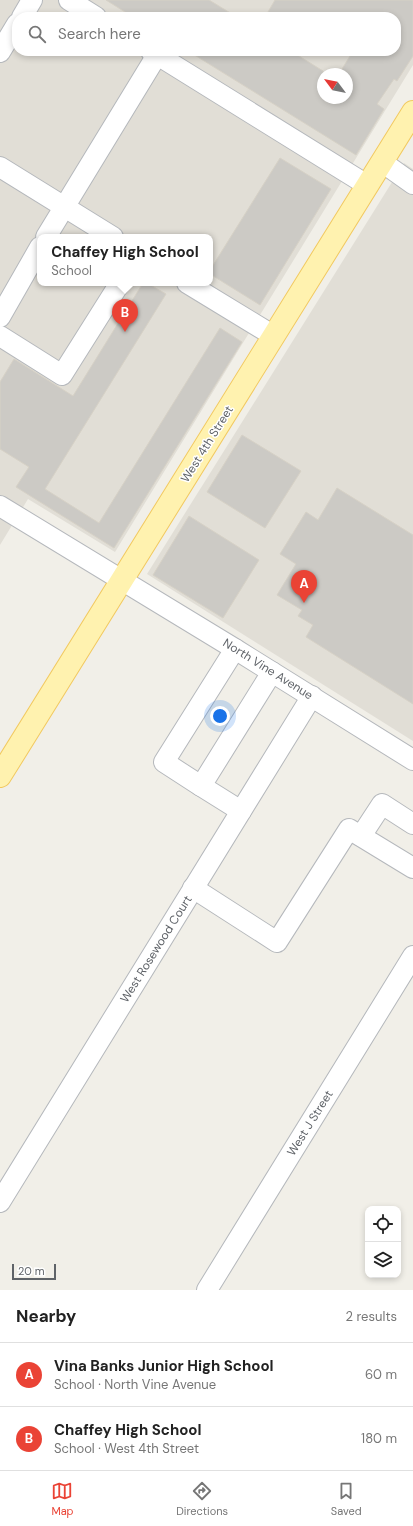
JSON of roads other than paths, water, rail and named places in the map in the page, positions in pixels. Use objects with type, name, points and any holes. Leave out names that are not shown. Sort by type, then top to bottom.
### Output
[{"type":"main road","name":"West 4th Street","points":[[0,776],[413,112]]},
{"type":"street","points":[[25,12],[32,0]]},
{"type":"street","points":[[69,0],[88,12]]},
{"type":"street","points":[[0,52],[12,32]]},
{"type":"street","points":[[48,234],[152,56]]},
{"type":"street","points":[[159,56],[367,185]]},
{"type":"street","points":[[382,162],[413,184]]},
{"type":"street","points":[[0,167],[108,234]]},
{"type":"street","points":[[0,317],[37,252]]},
{"type":"street","points":[[1,340],[62,375],[118,286]]},
{"type":"street","points":[[192,286],[274,336]]},
{"type":"street","name":"North Vine Avenue","points":[[0,506],[312,696],[413,760]]},
{"type":"street","points":[[235,649],[164,762],[241,811]]},
{"type":"street","points":[[201,786],[272,672]]},
{"type":"street","name":"West Rosewood Court","points":[[0,1202],[312,696]]},
{"type":"street","points":[[361,836],[382,804],[413,824]]},
{"type":"street","points":[[193,888],[277,942],[349,829],[413,868]]},
{"type":"street","name":"West J Street","points":[[207,1290],[413,956]]},
{"type":"place","name":"Chaffey High School","points":[[125,332]]},
{"type":"place","name":"Vina Banks Junior High School","points":[[304,603]]}]
